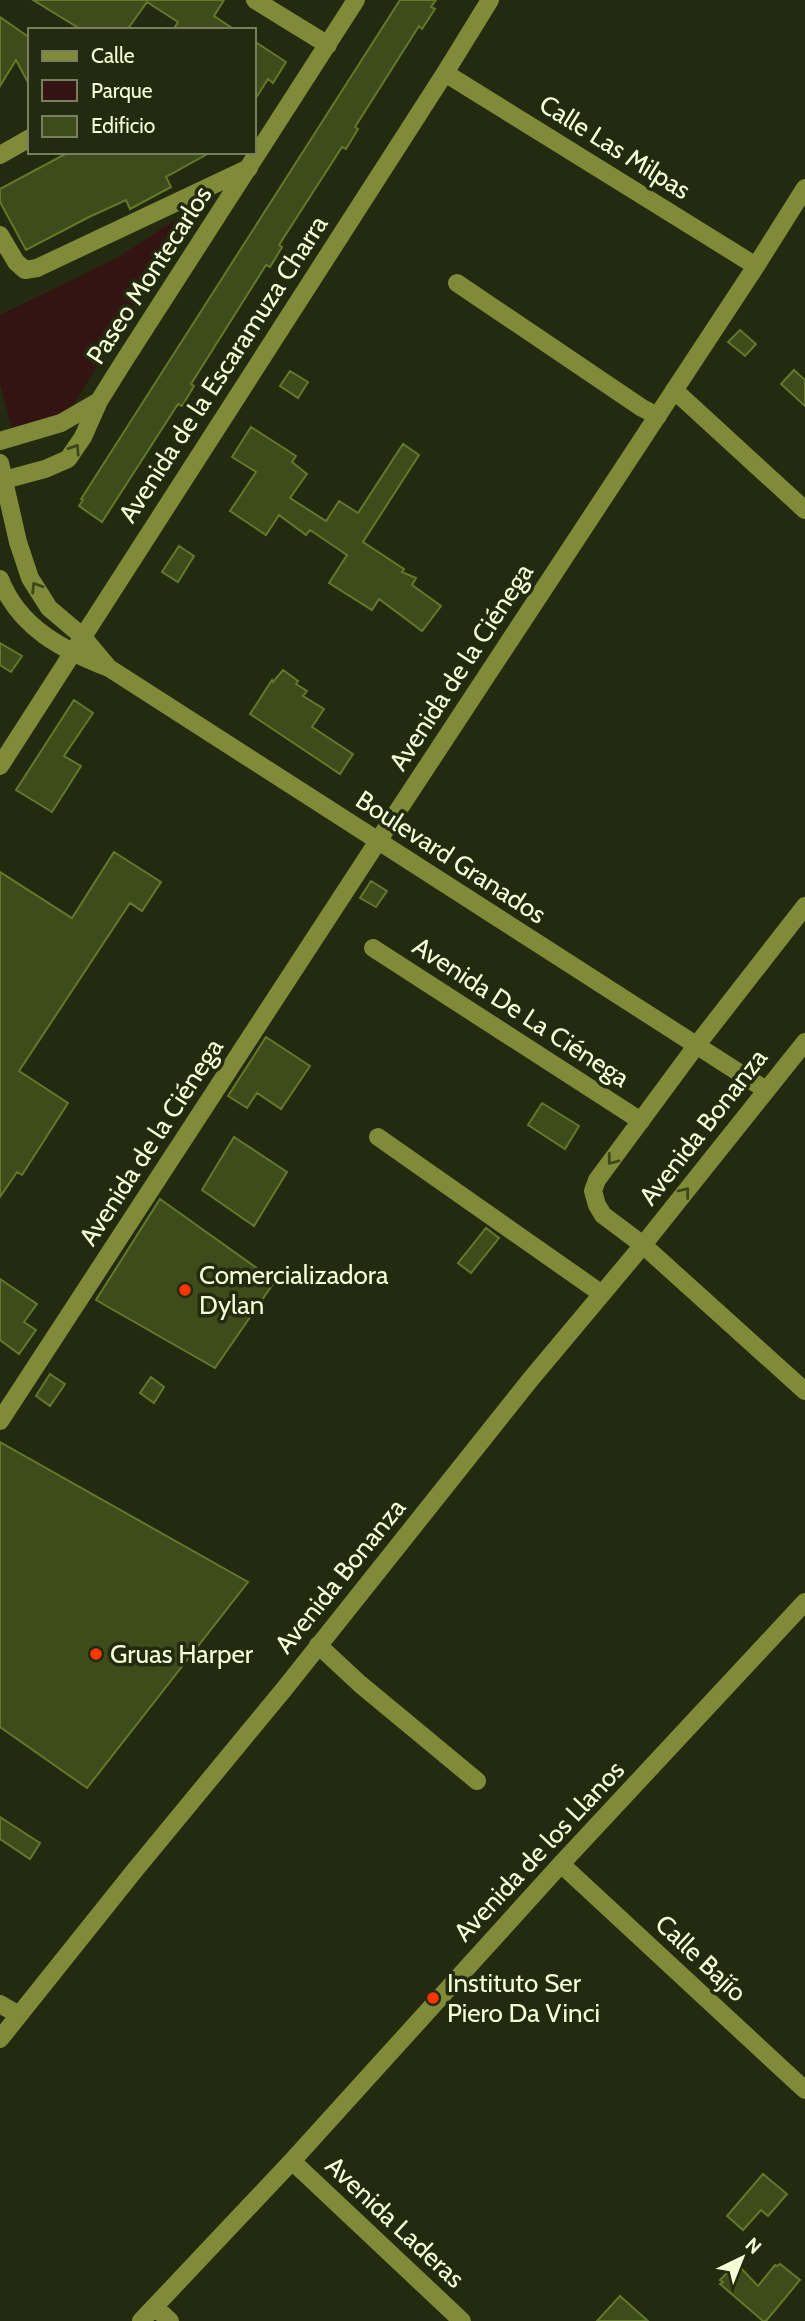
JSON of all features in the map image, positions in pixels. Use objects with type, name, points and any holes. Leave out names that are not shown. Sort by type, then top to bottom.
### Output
[{"type":"street","points":[[255,0],[328,46]]},
{"type":"street","name":"Paseo Montecarlos","points":[[1,474],[45,469],[68,459],[82,438],[99,401],[356,0]]},
{"type":"street","name":"Avenida de la Escaramuza Charra","points":[[0,766],[490,0]]},
{"type":"street","name":"Calle Las Milpas","points":[[445,72],[756,266]]},
{"type":"street","points":[[0,155],[28,139]]},
{"type":"street","points":[[0,235],[16,262],[25,270],[37,268],[249,168]]},
{"type":"street","name":"Avenida de la Ciénega","points":[[2,1416],[805,188]]},
{"type":"street","points":[[457,283],[642,408],[658,416]]},
{"type":"street","points":[[674,390],[805,510]]},
{"type":"street","name":"Paseo Montecarlos","points":[[0,441],[61,423],[99,401]]},
{"type":"street","name":"Boulevard Granados","points":[[1,474],[30,578],[49,608],[82,636],[109,668]]},
{"type":"street","name":"Boulevard Granados","points":[[0,579],[19,614],[38,632],[71,653],[109,668],[766,1090]]},
{"type":"street","name":"Avenida Bonanza","points":[[643,1245],[603,1214],[593,1191],[597,1180],[696,1046],[805,906]]},
{"type":"street","name":"Avenida De La Ciénega","points":[[373,948],[641,1121]]},
{"type":"street","name":"Avenida Bonanza","points":[[0,2039],[805,1042]]},
{"type":"street","points":[[378,1137],[602,1294]]},
{"type":"street","points":[[643,1245],[805,1391]]},
{"type":"street","name":"Avenida de los Llanos","points":[[141,2321],[292,2161],[561,1864],[805,1602]]},
{"type":"street","points":[[318,1645],[360,1684],[477,1781]]},
{"type":"street","name":"Calle Bajío","points":[[561,1864],[805,2090]]},
{"type":"street","points":[[0,2004],[19,2015]]},
{"type":"street","name":"Avenida Laderas","points":[[292,2161],[462,2321]]},
{"type":"street","points":[[155,2307],[170,2321]]},
{"type":"green space","points":[[195,207],[64,420],[13,434],[0,383],[0,315],[117,258]]},
{"type":"building","points":[[33,0],[224,0],[214,16],[232,28],[174,28],[178,22],[147,2],[128,28],[79,28]]},
{"type":"building","points":[[400,0],[436,0],[431,7],[435,9],[422,29],[419,26],[355,127],[358,129],[346,149],[342,147],[279,245],[282,247],[270,267],[266,265],[191,384],[194,386],[182,406],[178,404],[102,522],[79,506],[83,500],[81,499]]},
{"type":"building","points":[[0,17],[28,37],[28,82],[16,60],[0,86]]},
{"type":"building","points":[[256,42],[286,62],[273,83],[268,79],[256,98]]},
{"type":"building","points":[[65,154],[207,154],[166,177],[171,187],[130,209],[126,200],[26,250],[0,202],[0,189]]},
{"type":"building","points":[[740,330],[756,344],[745,356],[728,342]]},
{"type":"building","points":[[794,370],[805,380],[805,406],[781,384]]},
{"type":"building","points":[[290,371],[308,382],[298,398],[280,386]]},
{"type":"building","points":[[251,427],[296,456],[292,462],[307,474],[290,498],[326,521],[339,501],[358,513],[403,444],[419,455],[363,542],[404,569],[402,572],[416,578],[412,585],[441,606],[422,631],[379,599],[372,610],[329,583],[347,555],[310,530],[306,535],[279,515],[266,535],[230,511],[256,472],[232,457]]},
{"type":"building","points":[[179,546],[194,556],[178,582],[162,572]]},
{"type":"building","points":[[0,643],[22,656],[11,672],[0,665]]},
{"type":"building","points":[[283,670],[307,691],[303,696],[324,709],[312,727],[353,754],[340,774],[250,714],[272,680],[273,682]]},
{"type":"building","points":[[74,700],[93,713],[64,756],[81,766],[52,812],[16,790]]},
{"type":"building","points":[[114,852],[161,882],[142,911],[130,903],[19,1071],[68,1103],[22,1175],[17,1172],[0,1197],[0,872],[72,918]]},
{"type":"building","points":[[371,881],[387,891],[376,907],[360,898]]},
{"type":"building","points":[[266,1037],[310,1066],[281,1109],[257,1093],[247,1108],[228,1096]]},
{"type":"building","points":[[542,1103],[579,1126],[565,1149],[528,1125]]},
{"type":"building","points":[[234,1137],[287,1172],[254,1226],[202,1190]]},
{"type":"building","name":"Comercializadora Dylan","points":[[160,1199],[275,1281],[215,1368],[96,1300]]},
{"type":"building","points":[[486,1228],[499,1238],[471,1273],[458,1263]]},
{"type":"building","points":[[0,1279],[37,1304],[24,1322],[36,1330],[19,1354],[0,1340]]},
{"type":"building","points":[[50,1374],[65,1384],[50,1406],[36,1396]]},
{"type":"building","points":[[151,1377],[164,1387],[154,1403],[140,1393]]},
{"type":"building","name":"Gruas Harper","points":[[0,1442],[248,1582],[87,1788],[0,1727]]},
{"type":"building","points":[[0,1817],[40,1843],[30,1859],[0,1839]]},
{"type":"building","points":[[763,2174],[787,2194],[768,2216],[761,2210],[743,2230],[727,2216]]},
{"type":"building","points":[[736,2263],[758,2286],[775,2265],[780,2264],[800,2280],[766,2321],[763,2321],[720,2284],[723,2282],[720,2280]]},
{"type":"building","points":[[620,2296],[648,2321],[597,2321]]},
{"type":"place","name":"Comercializadora Dylan","points":[[185,1290]]},
{"type":"place","name":"Gruas Harper","points":[[96,1654]]},
{"type":"place","name":"Instituto Ser Piero Da Vinci","points":[[433,1998]]}]
